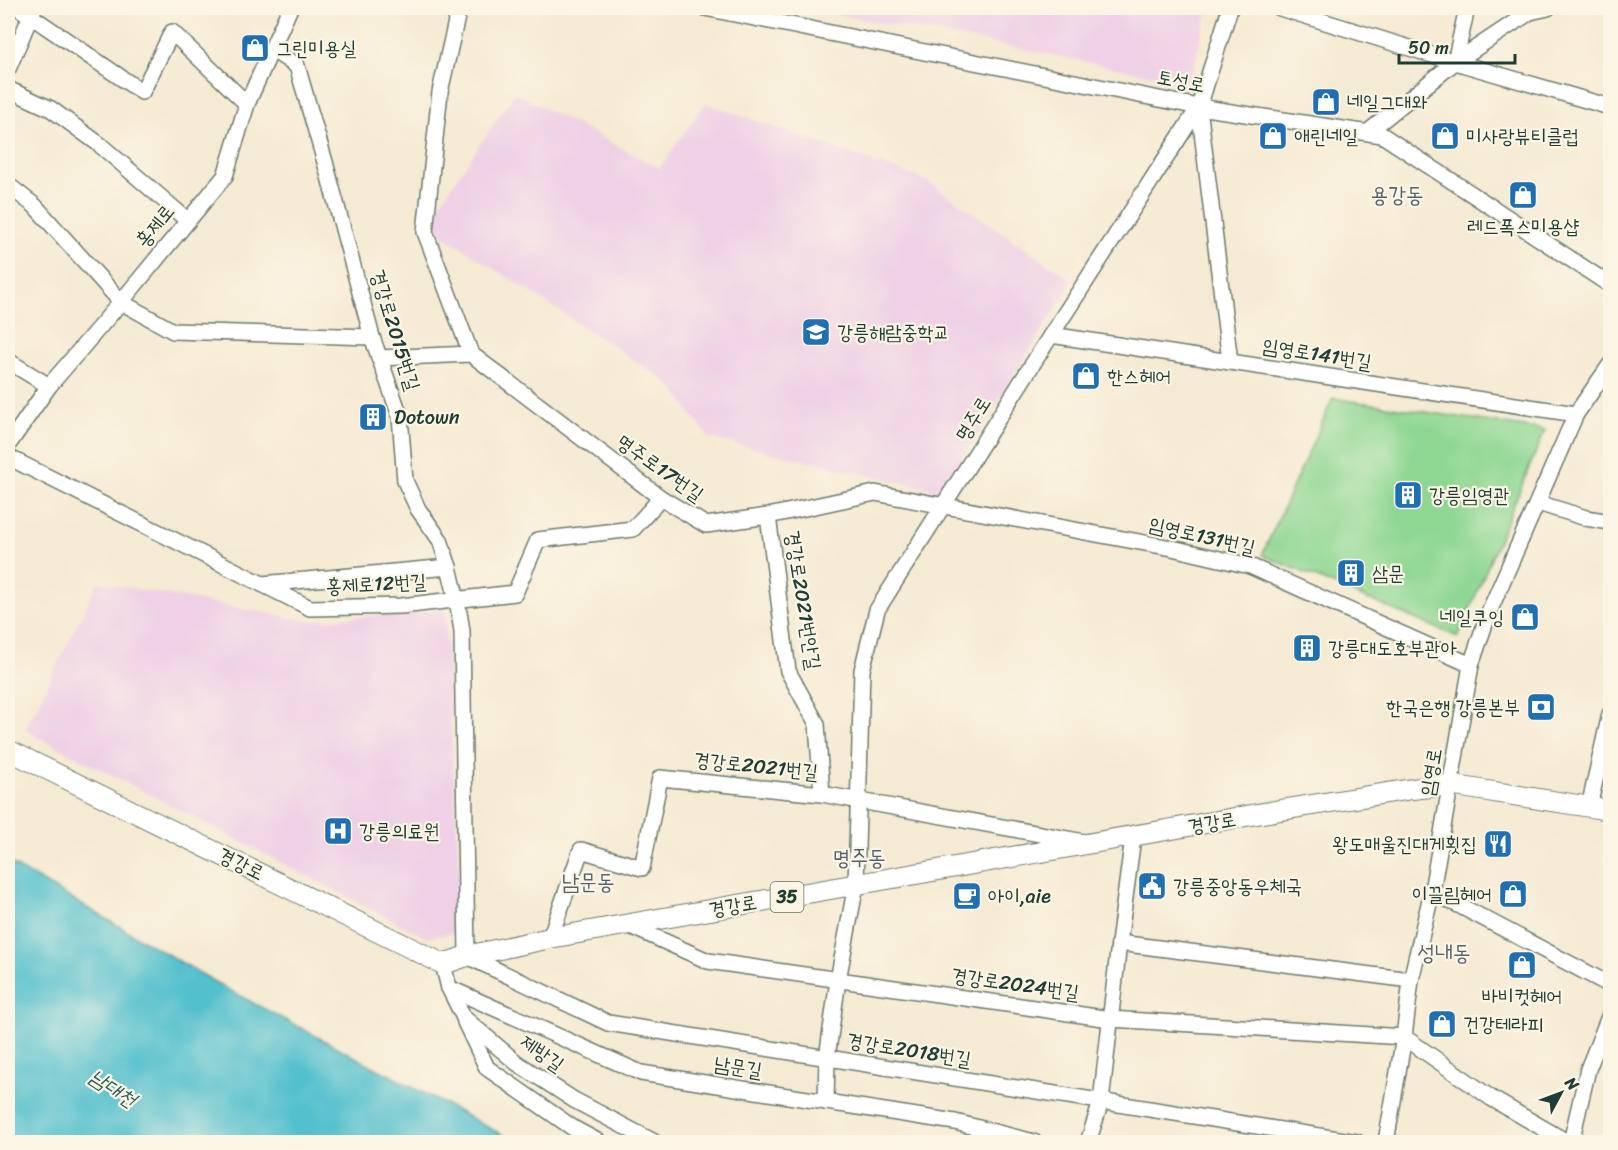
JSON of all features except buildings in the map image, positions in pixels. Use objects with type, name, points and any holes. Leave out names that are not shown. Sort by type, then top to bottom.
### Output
[{"type":"main road","name":"경강로","points":[[8,750],[443,964],[466,956],[550,938],[1412,789],[1449,785],[1611,810]]},
{"type":"street","name":"홍제로","points":[[8,445],[49,386],[225,176],[247,104],[290,8]]},
{"type":"street","points":[[379,358],[471,354],[425,232],[440,92],[459,8]]},
{"type":"street","name":"토성로","points":[[705,8],[732,10],[1199,107],[1382,135],[1611,285]]},
{"type":"street","name":"명주로","points":[[826,1102],[827,1058],[838,980],[856,885],[862,670],[877,610],[1199,107],[1230,8]]},
{"type":"street","points":[[1280,8],[1611,107]]},
{"type":"street","points":[[1455,62],[1467,8]]},
{"type":"street","points":[[1368,132],[1455,62],[1530,12],[1548,8]]},
{"type":"street","points":[[8,69],[27,10],[142,92],[172,32],[247,104]]},
{"type":"street","name":"경강로2015번길","points":[[271,49],[297,66],[372,338],[400,416],[405,481],[418,509],[440,540],[457,600],[462,631],[466,956]]},
{"type":"street","points":[[8,89],[51,109],[99,144],[187,220]]},
{"type":"street","points":[[1199,107],[1230,362]]},
{"type":"street","points":[[8,185],[35,206],[121,302],[173,331],[372,338]]},
{"type":"street","name":"임영로141번길","points":[[1052,335],[1576,414]]},
{"type":"street","name":"명주로17번길","points":[[471,354],[661,498],[706,525],[768,516],[875,493],[943,506]]},
{"type":"street","points":[[8,361],[49,386]]},
{"type":"street","name":"임영로","points":[[1386,1143],[1411,980],[1432,891],[1471,665],[1489,612],[1576,414],[1611,365]]},
{"type":"street","name":"홍제로12번길","points":[[8,457],[310,608],[401,606],[515,593],[538,540],[633,530],[661,498]]},
{"type":"street","points":[[1538,503],[1586,518],[1611,522]]},
{"type":"street","name":"임영로131번길","points":[[943,506],[1172,548],[1250,566],[1471,665]]},
{"type":"street","name":"경강로2021번안길","points":[[768,516],[788,671],[817,724],[822,794]]},
{"type":"street","points":[[262,584],[449,567]]},
{"type":"street","points":[[1589,807],[1611,714]]},
{"type":"street","name":"경강로2021번길","points":[[550,938],[581,850],[642,868],[660,778],[822,794],[1092,843]]},
{"type":"street","points":[[1088,1143],[1101,1101],[1132,837]]},
{"type":"street","points":[[1432,891],[1611,985]]},
{"type":"street","name":"경강로2024번길","points":[[628,925],[708,961],[838,980],[1110,1019],[1404,1037]]},
{"type":"street","points":[[1119,943],[1411,980]]},
{"type":"street","name":"경강로2018번길","points":[[466,956],[608,1023],[1357,1143]]},
{"type":"street","name":"제방길","points":[[443,964],[449,988],[464,1018],[517,1063],[574,1100],[654,1143]]},
{"type":"street","name":"남문길","points":[[449,988],[641,1072],[955,1122],[1034,1143]]},
{"type":"street","points":[[1571,1143],[1588,1069],[1611,1014]]},
{"type":"street","points":[[464,1018],[487,1068],[573,1128],[599,1143]]},
{"type":"street","points":[[1404,1037],[1491,1098],[1567,1143]]},
{"type":"shaded area","points":[[801,8],[1208,8],[1190,83],[1013,47]]},
{"type":"shaded area","name":"강릉해람중학교","points":[[515,93],[660,168],[705,103],[926,180],[1073,281],[941,492],[709,438],[669,383],[426,224]]},
{"type":"shaded area","name":"강릉의료원","points":[[98,582],[310,621],[445,610],[462,931],[427,938],[25,730]]},
{"type":"green space","points":[[1333,398],[1545,430],[1458,637],[1262,555]]},
{"type":"water","name":"남대천","points":[[8,862],[229,990],[516,1142],[8,1142]]},
{"type":"place","name":"그린미용실","points":[[255,48]]},
{"type":"place","name":"네일그대와","points":[[1326,102]]},
{"type":"place","name":"애린네일","points":[[1273,136]]},
{"type":"place","name":"미사랑뷰티클럽","points":[[1445,136]]},
{"type":"place","name":"레드폭스미용샵","points":[[1523,195]]},
{"type":"place","name":"강릉해람중학교","points":[[816,332]]},
{"type":"place","name":"한스헤어","points":[[1086,376]]},
{"type":"place","name":"Dotown","points":[[373,417]]},
{"type":"place","name":"강릉임영관","points":[[1408,495]]},
{"type":"place","name":"삼문","points":[[1351,573]]},
{"type":"place","name":"네일쿠잉","points":[[1525,617]]},
{"type":"place","name":"강릉대도호부관아","points":[[1307,648]]},
{"type":"place","name":"한국은행 강릉본부","points":[[1541,707]]},
{"type":"place","name":"강릉의료원","points":[[338,831]]},
{"type":"place","name":"왕도매울진대게횟집","points":[[1498,844]]},
{"type":"place","name":"강릉중앙동우체국","points":[[1152,886]]},
{"type":"place","name":"이끌림헤어","points":[[1513,894]]},
{"type":"place","name":"아이,aie","points":[[967,896]]},
{"type":"place","name":"바비컷헤어","points":[[1522,965]]},
{"type":"place","name":"건강테라피","points":[[1442,1024]]},
{"type":"district","name":"용강동","points":[[1397,194]]},
{"type":"district","name":"명주동","points":[[859,857]]},
{"type":"district","name":"남문동","points":[[588,881]]},
{"type":"district","name":"성내동","points":[[1444,952]]}]
